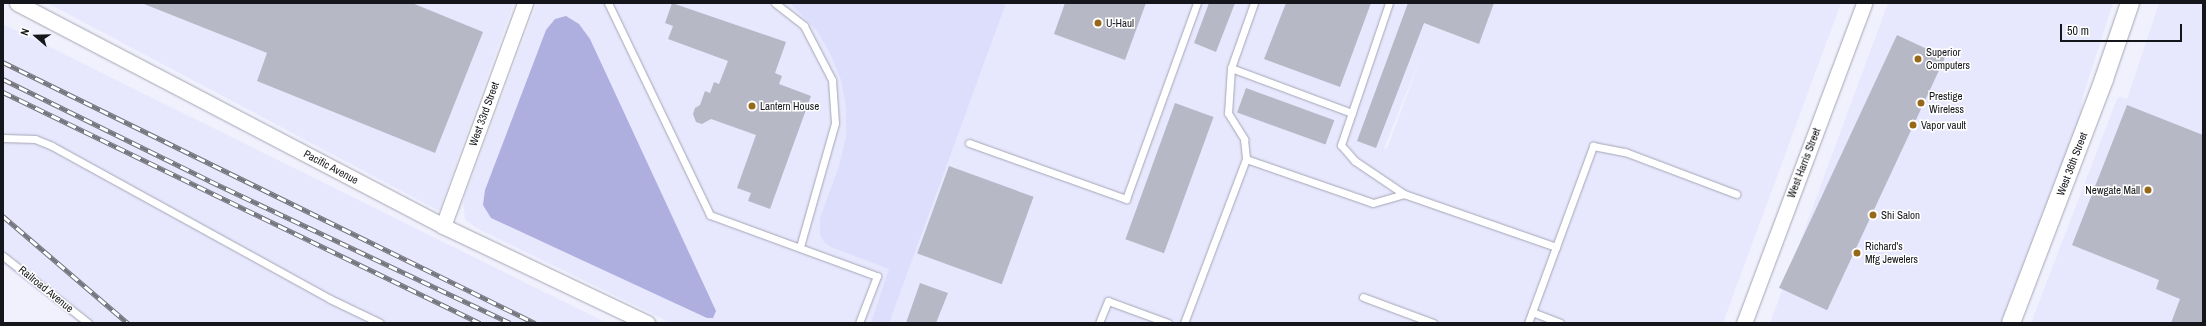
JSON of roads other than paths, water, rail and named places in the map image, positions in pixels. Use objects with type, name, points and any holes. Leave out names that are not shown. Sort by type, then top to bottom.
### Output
[{"type":"street","name":"Pacific Avenue","points":[[19,3],[443,226],[648,323]]},
{"type":"street","name":"West 33rd Street","points":[[443,226],[525,3]]},
{"type":"street","name":"West Harris Street","points":[[1744,323],[1864,3]]},
{"type":"street","name":"West 36th Street","points":[[2010,323],[2104,79],[2130,3]]},
{"type":"lane","points":[[608,3],[710,215],[877,276],[859,323]]},
{"type":"lane","points":[[775,3],[804,26],[832,80],[835,124],[800,247]]},
{"type":"lane","points":[[970,143],[1126,199],[1197,3]]},
{"type":"lane","points":[[1184,323],[1246,159],[1244,139],[1228,113],[1231,68],[1254,3]]},
{"type":"lane","points":[[1389,3],[1341,146],[1355,161],[1404,194],[1556,247]]},
{"type":"lane","points":[[1231,68],[1352,113]]},
{"type":"lane","points":[[3,138],[35,139],[52,146],[330,299],[380,323]]},
{"type":"lane","points":[[1528,323],[1593,146],[1625,152],[1736,194]]},
{"type":"lane","points":[[1246,159],[1373,203],[1404,194]]},
{"type":"lane","name":"Railroad Avenue","points":[[3,256],[88,323]]},
{"type":"lane","points":[[1363,297],[1433,323]]},
{"type":"lane","points":[[1099,323],[1108,300],[1168,323]]},
{"type":"lane","points":[[1532,312],[1560,323]]},
{"type":"water","points":[[566,16],[579,24],[590,39],[716,311],[713,318],[707,318],[491,218],[483,205],[485,190],[546,30],[555,19]]},
{"type":"railway","points":[[3,62],[535,323]]},
{"type":"railway","points":[[3,79],[210,181],[510,323]]},
{"type":"railway","points":[[3,92],[480,323]]},
{"type":"railway","points":[[3,216],[128,323]]},
{"type":"place","name":"U-Haul","points":[[1098,23]]},
{"type":"place","name":"Superior Computers","points":[[1918,59]]},
{"type":"place","name":"Prestige Wireless","points":[[1921,103]]},
{"type":"place","name":"Lantern House","points":[[752,106]]},
{"type":"place","name":"Vapor vault","points":[[1913,125]]},
{"type":"place","name":"Newgate Mall","points":[[2148,190]]},
{"type":"place","name":"Shi Salon","points":[[1873,215]]},
{"type":"place","name":"Richard's Mfg Jewelers","points":[[1857,253]]}]
